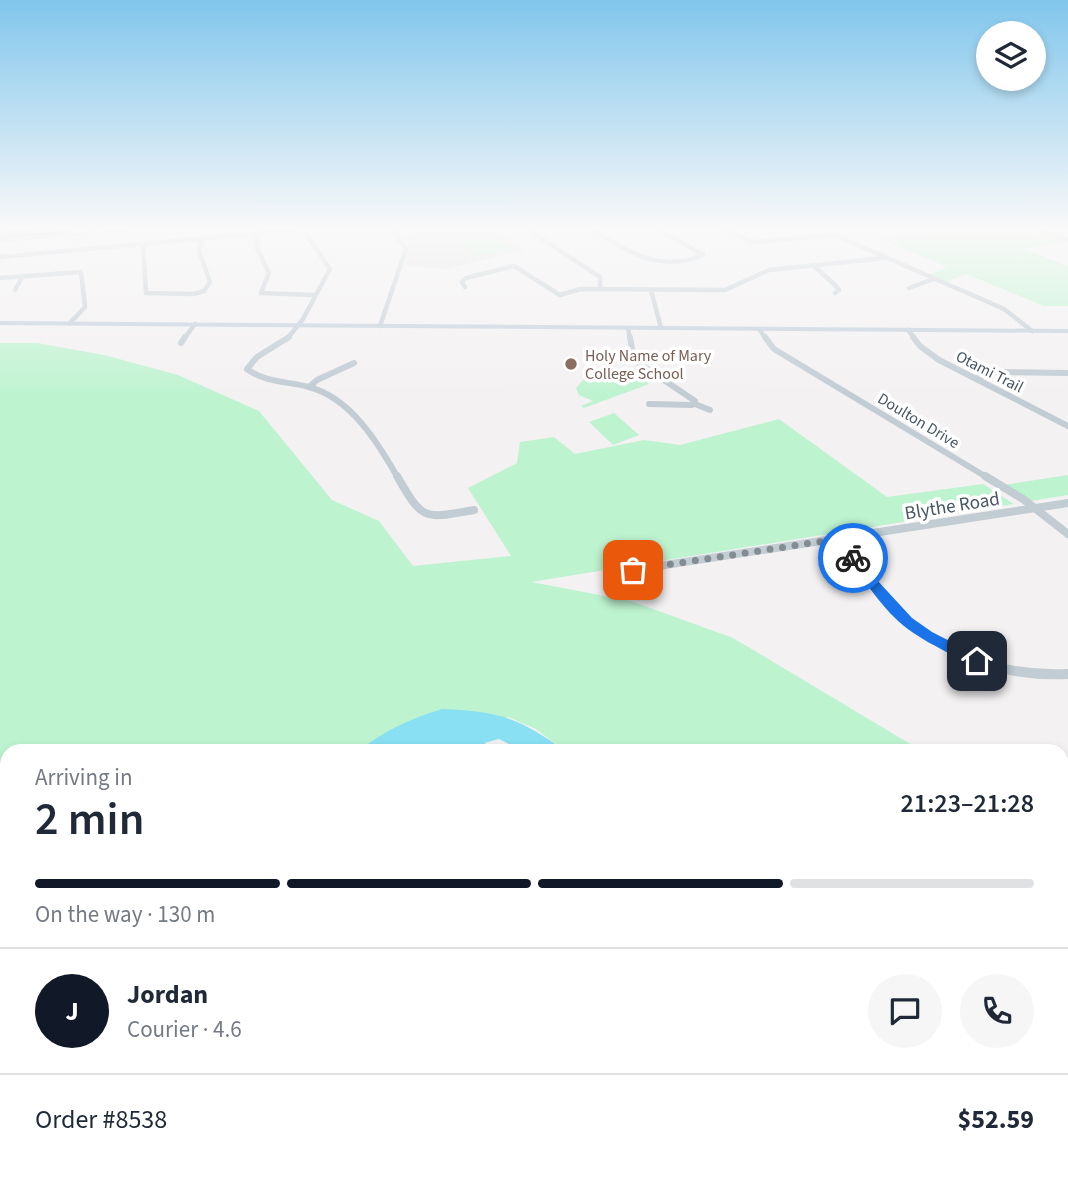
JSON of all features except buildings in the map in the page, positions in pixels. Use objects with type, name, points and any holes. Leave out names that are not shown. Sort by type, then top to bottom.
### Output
[{"type":"main road","points":[[0,323],[1068,331]]},
{"type":"street","points":[[15,290],[16,285]]},
{"type":"street","points":[[70,323],[85,307],[82,285]]},
{"type":"street","points":[[148,285],[146,293],[193,294],[204,291],[208,285]]},
{"type":"street","points":[[264,285],[261,293],[315,295]]},
{"type":"street","points":[[321,285],[298,326],[282,344],[250,361],[247,369],[258,376],[309,387],[336,401],[364,428],[416,509],[433,516],[474,510]]},
{"type":"street","points":[[380,326],[394,285]]},
{"type":"street","points":[[545,285],[556,293],[600,289],[725,290],[740,285]]},
{"type":"street","points":[[835,285],[839,290],[835,293]]},
{"type":"street","points":[[909,288],[917,285]]},
{"type":"street","points":[[947,285],[1013,314],[1032,331]]},
{"type":"street","points":[[651,290],[661,328]]},
{"type":"street","points":[[181,343],[195,324]]},
{"type":"street","points":[[628,328],[634,360],[661,380],[679,388],[695,404]]},
{"type":"street","name":"Doulton Drive","points":[[759,329],[774,349],[1036,508],[1068,534]]},
{"type":"street","name":"Otami Trail","points":[[908,330],[914,341],[929,353],[1068,426]]},
{"type":"street","points":[[309,387],[329,373],[354,363]]},
{"type":"street","points":[[976,379],[1005,371],[1068,373]]},
{"type":"street","points":[[649,404],[695,404],[710,410]]},
{"type":"street","name":"Blythe Road","points":[[633,570],[1068,503]]},
{"type":"street","points":[[838,539],[894,609],[928,636],[977,661],[1031,674],[1068,674]]},
{"type":"green space","points":[[993,285],[1068,285],[1068,306],[1044,306]]},
{"type":"green space","points":[[0,343],[37,343],[104,355],[178,375],[259,411],[332,500],[379,521],[413,566],[511,556],[468,488],[517,463],[520,442],[554,437],[575,454],[644,440],[680,445],[779,419],[887,497],[983,484],[1014,504],[531,582],[631,601],[733,638],[910,744],[556,744],[536,729],[508,717],[480,744],[0,744]]},
{"type":"green space","points":[[619,369],[636,371],[649,384],[584,408],[581,406],[593,401],[579,395],[576,388],[583,380]]},
{"type":"green space","points":[[614,413],[639,435],[613,445],[589,422]]},
{"type":"green space","points":[[1068,475],[1068,495],[1031,501],[1003,485]]},
{"type":"water","points":[[442,709],[494,714],[521,724],[554,744],[509,744],[499,739],[484,743],[486,744],[368,744],[419,717]]},
{"type":"way so far","points":[[633,570],[838,539],[853,558]]},
{"type":"place","name":"Holy Name of Mary College School","points":[[571,364]]},
{"type":"route","points":[[853,558],[894,609],[908,622],[928,636],[977,661]]}]
